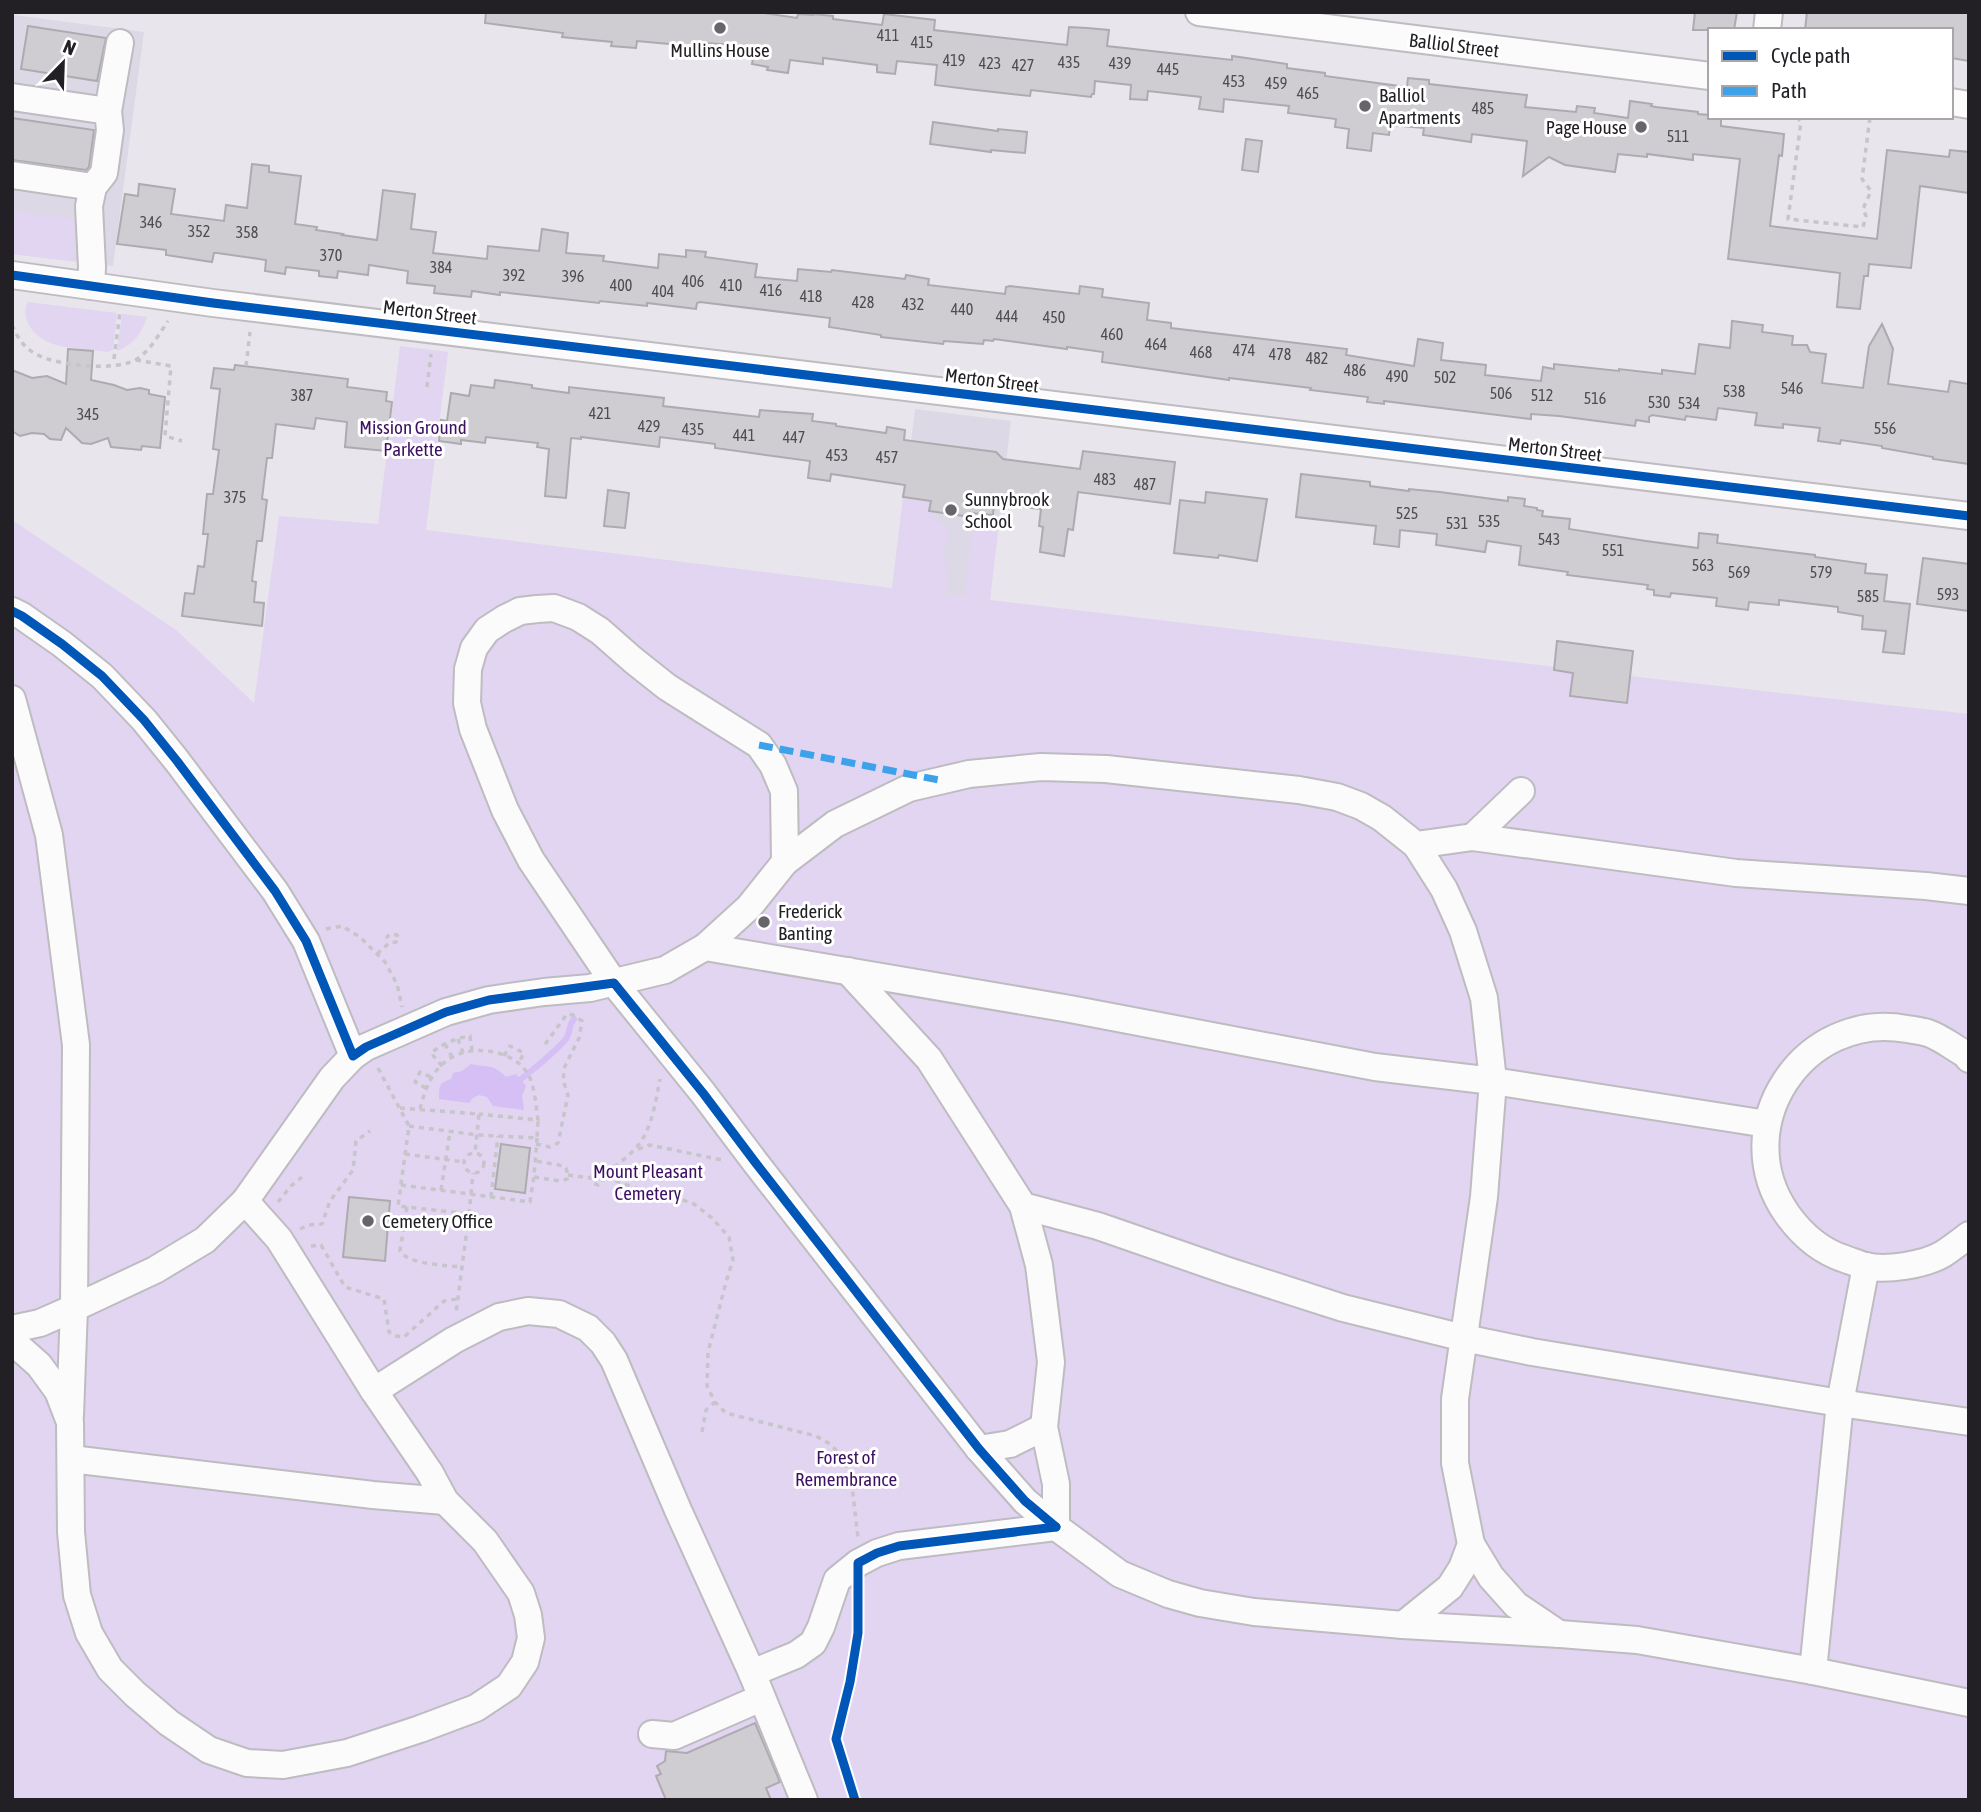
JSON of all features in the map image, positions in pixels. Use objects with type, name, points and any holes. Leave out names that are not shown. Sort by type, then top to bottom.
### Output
[{"type":"street","name":"Balliol Street","points":[[1199,12],[1332,21],[1708,76]]},
{"type":"street","points":[[91,286],[89,206],[93,187],[104,173],[110,130],[108,111],[120,43]]},
{"type":"street","points":[[12,97],[108,111]]},
{"type":"street","points":[[12,175],[93,187]]},
{"type":"street","name":"Merton Street","points":[[12,275],[226,305],[1969,516]]},
{"type":"street","points":[[785,862],[784,791],[773,765],[759,745],[667,687],[600,631],[578,617],[554,608],[537,608],[520,611],[487,631],[474,648],[468,669],[467,703],[473,729],[505,810],[531,860],[614,983],[979,1449],[1025,1501],[1120,1574],[1168,1594],[1200,1603],[1254,1612],[1403,1625],[1637,1640],[1814,1671],[1969,1703]]},
{"type":"street","points":[[12,611],[52,637],[102,676],[144,720],[275,891],[306,941],[360,1051]]},
{"type":"street","points":[[12,699],[49,835],[76,1045],[74,1308],[69,1422],[71,1532],[77,1595],[89,1633],[110,1669],[135,1695],[169,1723],[209,1750],[247,1763],[283,1765],[347,1753],[476,1708],[509,1686],[525,1662],[531,1638],[521,1593],[485,1541],[445,1501],[279,1239],[253,1210]]},
{"type":"street","points":[[12,1329],[40,1323],[155,1270],[253,1210],[332,1078],[360,1051],[446,1012],[489,1000],[614,983],[665,970],[705,947],[749,906],[785,862],[835,824],[909,788],[969,774],[1041,768],[1106,769],[1299,790],[1337,797],[1362,806],[1382,818],[1416,845],[1444,890],[1463,931],[1484,998],[1493,1081],[1484,1197],[1455,1399],[1455,1463],[1471,1544],[1491,1577],[1516,1605],[1560,1634]]},
{"type":"street","points":[[1473,837],[1521,791]]},
{"type":"street","points":[[1416,845],[1473,837],[1737,873],[1969,891]]},
{"type":"street","points":[[705,947],[1070,1009],[1375,1067],[1493,1081],[1767,1124]]},
{"type":"street","points":[[658,1037],[651,998],[665,970]]},
{"type":"street","points":[[848,971],[929,1059],[1023,1206],[1039,1265],[1051,1362],[1044,1427],[1056,1484],[1056,1527]]},
{"type":"street","points":[[1969,1059],[1928,1033],[1887,1025],[1845,1032],[1809,1053],[1782,1085],[1767,1124],[1766,1163],[1777,1199],[1784,1210],[1799,1231],[1829,1254],[1866,1266],[1904,1267],[1940,1256],[1969,1236]]},
{"type":"street","points":[[1023,1206],[1098,1226],[1342,1308],[1464,1338],[1532,1352],[1969,1422]]},
{"type":"street","points":[[1814,1671],[1840,1403],[1866,1266]]},
{"type":"street","points":[[374,1391],[454,1340],[499,1317],[528,1311],[559,1314],[588,1328],[603,1343],[614,1360],[752,1673],[804,1800]]},
{"type":"street","points":[[12,1341],[40,1366],[58,1391],[69,1422]]},
{"type":"street","points":[[979,1449],[1010,1444],[1044,1427]]},
{"type":"street","points":[[71,1459],[445,1501]]},
{"type":"street","points":[[752,1673],[796,1655],[813,1643],[837,1580],[858,1563],[877,1553],[899,1546],[1056,1527]]},
{"type":"street","points":[[1403,1625],[1450,1587],[1471,1544]]},
{"type":"street","points":[[652,1734],[674,1736],[761,1698]]},
{"type":"path","points":[[1799,119],[1801,122],[1788,219],[1863,227],[1866,216],[1863,209],[1871,191],[1862,179],[1870,119]]},
{"type":"path","points":[[114,359],[120,310]]},
{"type":"path","points":[[12,325],[25,346],[44,358],[103,367],[119,366],[136,360],[149,349],[171,317]]},
{"type":"path","points":[[246,366],[250,326]]},
{"type":"path","points":[[427,387],[431,349]]},
{"type":"path","points":[[136,360],[171,366],[165,436],[182,441]]},
{"type":"path","points":[[306,941],[326,929],[342,926],[360,937],[384,962],[397,984],[408,1030]]},
{"type":"path","points":[[377,954],[389,943]]},
{"type":"path","points":[[409,1126],[536,1141],[550,1147],[558,1143],[568,1095],[563,1080],[565,1066],[579,1038],[582,1021],[567,1014],[543,1047]]},
{"type":"path","points":[[442,1066],[431,1053],[445,1044],[470,1037],[472,1051]]},
{"type":"path","points":[[636,1149],[654,1112],[658,1037]]},
{"type":"path","points":[[458,1039],[463,1054]]},
{"type":"path","points":[[445,1044],[453,1058]]},
{"type":"path","points":[[504,1055],[510,1045],[524,1054],[518,1064]]},
{"type":"path","points":[[401,1185],[530,1202],[538,1121],[530,1078],[518,1064],[504,1055],[485,1050],[472,1051],[453,1058],[431,1077],[420,1109]]},
{"type":"path","points":[[360,1051],[400,1108],[409,1126],[398,1206],[469,1214]]},
{"type":"path","points":[[426,1088],[415,1082],[420,1072],[431,1077]]},
{"type":"path","points":[[400,1108],[538,1121]]},
{"type":"path","points":[[475,1153],[480,1114]]},
{"type":"path","points":[[279,1239],[309,1225],[322,1224],[330,1201],[353,1170],[356,1141],[370,1131]]},
{"type":"path","points":[[441,1190],[450,1132]]},
{"type":"path","points":[[491,1197],[498,1136]]},
{"type":"path","points":[[603,1176],[636,1149],[650,1145],[735,1164],[755,1163]]},
{"type":"path","points":[[475,1153],[481,1156],[484,1164],[479,1172],[473,1173],[465,1168],[464,1162],[466,1156],[475,1153]]},
{"type":"path","points":[[405,1154],[464,1162]]},
{"type":"path","points":[[534,1177],[559,1181],[567,1179],[568,1175],[566,1168],[559,1165],[535,1161]]},
{"type":"path","points":[[484,1164],[495,1165]]},
{"type":"path","points":[[591,1178],[596,1172],[635,1188],[694,1204],[712,1218],[729,1237],[733,1260],[708,1352],[708,1386],[715,1402],[726,1413],[816,1436],[830,1444],[842,1456],[851,1477],[858,1563]]},
{"type":"path","points":[[454,1340],[473,1173]]},
{"type":"path","points":[[568,1175],[591,1178]]},
{"type":"path","points":[[591,1178],[593,1183],[598,1185],[603,1182],[603,1176]]},
{"type":"path","points":[[253,1210],[278,1202],[290,1186],[302,1177]]},
{"type":"path","points":[[407,1207],[400,1251],[404,1257],[462,1267]]},
{"type":"path","points":[[279,1239],[297,1245],[321,1245],[345,1287],[384,1299],[389,1332],[395,1336],[404,1337],[444,1300],[458,1299]]},
{"type":"path","points":[[702,1432],[706,1410],[715,1402]]},
{"type":"shaded area","points":[[14,15],[144,32],[113,266],[12,254]]},
{"type":"shaded area","name":"Sunnybrook School","points":[[915,409],[1011,421],[989,600],[893,588]]},
{"type":"shaded area","points":[[471,1064],[494,1068],[506,1077],[516,1074],[526,1086],[522,1096],[524,1110],[493,1106],[487,1097],[479,1095],[469,1103],[439,1099],[441,1084],[451,1079],[453,1073],[462,1071]]},
{"type":"green space","points":[[12,211],[73,219],[74,253],[71,261],[12,254]]},
{"type":"green space","points":[[28,302],[117,313],[113,350],[107,352],[63,347],[42,339],[28,323],[25,312]]},
{"type":"green space","points":[[122,314],[147,317],[136,338],[117,351]]},
{"type":"green space","name":"Mount Pleasant Cemetery","points":[[400,346],[448,352],[426,530],[892,588],[903,497],[931,501],[932,515],[947,526],[948,540],[943,555],[948,570],[946,595],[965,596],[971,537],[976,521],[999,524],[990,600],[1969,714],[1969,1800],[12,1800],[12,520],[176,630],[254,703],[279,516],[378,524]]},
{"type":"building","points":[[486,12],[757,12],[797,18],[798,14],[833,16],[833,19],[882,25],[884,14],[935,20],[934,30],[1067,45],[1069,27],[1109,30],[1107,46],[1232,60],[1232,56],[1287,64],[1287,68],[1325,73],[1325,76],[1407,87],[1408,78],[1429,80],[1429,84],[1527,95],[1525,107],[1576,112],[1577,106],[1595,108],[1594,113],[1628,118],[1630,101],[1698,112],[1708,115],[1708,119],[1721,119],[1721,126],[1784,134],[1770,226],[1877,239],[1887,150],[1949,157],[1950,150],[1969,152],[1969,193],[1920,186],[1911,268],[1869,264],[1868,276],[1864,276],[1860,309],[1837,307],[1840,273],[1728,259],[1740,159],[1693,154],[1693,160],[1647,154],[1647,157],[1618,154],[1615,172],[1565,165],[1549,157],[1523,176],[1527,141],[1472,134],[1471,142],[1423,135],[1424,128],[1390,125],[1389,135],[1373,133],[1371,151],[1347,148],[1349,129],[1335,127],[1336,119],[1288,113],[1289,106],[1224,99],[1223,112],[1199,109],[1201,97],[1148,91],[1147,100],[1130,99],[1131,85],[1095,81],[1094,94],[1091,97],[1031,90],[1030,96],[967,89],[935,85],[937,65],[897,61],[895,74],[877,72],[877,65],[823,58],[823,64],[790,60],[788,73],[767,70],[768,67],[752,64],[754,53],[749,52],[750,46],[704,43],[703,50],[637,41],[636,48],[611,46],[612,42],[562,37],[563,33],[485,23]]},
{"type":"building","points":[[1695,12],[1737,12],[1734,28],[1693,30]]},
{"type":"building","points":[[1807,12],[1969,12],[1969,61],[1953,58],[1953,28],[1805,28]]},
{"type":"building","points":[[28,26],[106,38],[97,81],[21,69]]},
{"type":"building","points":[[12,118],[94,130],[89,167],[86,170],[12,160]]},
{"type":"building","points":[[933,122],[1027,132],[1025,153],[991,152],[930,144]]},
{"type":"building","points":[[1246,139],[1262,141],[1258,172],[1242,170]]},
{"type":"building","points":[[252,164],[269,166],[269,172],[301,176],[295,224],[342,235],[377,240],[383,190],[415,194],[411,229],[436,232],[433,253],[487,259],[488,246],[539,251],[542,229],[568,233],[566,253],[604,256],[603,261],[658,268],[659,254],[686,257],[686,250],[706,252],[705,257],[757,264],[755,277],[797,281],[798,269],[832,270],[905,279],[906,275],[929,279],[928,285],[1005,294],[1006,287],[1010,286],[1079,294],[1080,286],[1103,289],[1102,297],[1149,303],[1147,320],[1171,323],[1171,328],[1347,349],[1346,355],[1414,366],[1418,339],[1443,343],[1441,360],[1486,365],[1485,375],[1541,381],[1543,367],[1554,369],[1554,364],[1619,371],[1662,374],[1662,370],[1695,374],[1699,344],[1730,348],[1732,321],[1763,325],[1762,332],[1793,336],[1792,345],[1807,345],[1810,352],[1826,354],[1822,383],[1863,388],[1869,346],[1882,324],[1893,349],[1888,384],[1948,392],[1950,381],[1969,384],[1969,464],[1933,459],[1882,446],[1841,440],[1840,444],[1818,441],[1820,428],[1783,424],[1783,428],[1755,425],[1757,413],[1718,408],[1716,420],[1686,416],[1685,420],[1652,415],[1649,422],[1636,420],[1635,426],[1559,416],[1531,414],[1531,419],[1384,401],[1384,404],[1367,402],[1368,397],[1310,390],[1311,388],[1229,380],[1102,362],[1103,352],[1067,347],[994,339],[984,340],[983,344],[944,341],[943,344],[881,337],[829,327],[830,318],[700,302],[697,303],[696,309],[647,303],[647,306],[599,303],[500,292],[500,295],[472,291],[471,297],[434,293],[435,286],[407,283],[408,271],[369,265],[368,275],[338,271],[337,278],[319,276],[319,271],[286,267],[285,274],[265,271],[266,260],[214,253],[212,262],[166,255],[166,250],[117,244],[125,194],[138,196],[139,184],[175,189],[171,214],[224,221],[226,205],[247,208]]},
{"type":"building","points":[[68,349],[93,351],[91,380],[127,390],[149,390],[149,394],[165,397],[160,448],[142,446],[141,450],[111,447],[108,438],[91,444],[82,443],[66,428],[61,440],[50,439],[44,434],[20,436],[12,431],[12,370],[32,378],[47,376],[66,384]]},
{"type":"building","points":[[235,365],[348,379],[347,387],[387,392],[386,401],[392,402],[386,451],[345,447],[347,422],[316,418],[314,429],[276,424],[272,458],[267,458],[262,499],[267,500],[262,541],[257,541],[252,581],[256,582],[254,602],[264,603],[262,626],[182,616],[185,593],[194,594],[198,566],[204,567],[208,534],[203,534],[207,494],[213,494],[219,450],[213,449],[220,389],[211,388],[214,368],[234,370]]},
{"type":"building","points":[[495,380],[569,393],[569,387],[664,398],[663,406],[759,417],[760,410],[813,414],[812,421],[836,426],[886,433],[887,427],[905,430],[904,440],[996,452],[1003,459],[1080,469],[1083,451],[1175,462],[1170,504],[1078,492],[1073,530],[1068,529],[1064,556],[1040,552],[1043,527],[1039,526],[1041,509],[994,504],[993,515],[971,513],[971,517],[929,511],[931,501],[903,497],[905,485],[831,474],[830,481],[808,478],[810,461],[715,448],[715,444],[660,437],[659,447],[571,438],[566,498],[545,496],[549,449],[537,447],[538,443],[486,437],[485,443],[439,441],[441,420],[447,421],[451,393],[469,396],[471,385],[494,388]]},
{"type":"building","points":[[1301,474],[1370,482],[1370,486],[1409,491],[1440,492],[1508,501],[1508,497],[1525,499],[1524,506],[1543,511],[1542,516],[1570,519],[1569,529],[1698,548],[1699,533],[1718,535],[1717,543],[1866,564],[1865,573],[1887,575],[1884,601],[1910,604],[1904,654],[1883,652],[1886,631],[1862,629],[1863,616],[1838,612],[1838,607],[1779,600],[1779,605],[1749,602],[1748,610],[1716,606],[1717,598],[1671,593],[1670,597],[1654,595],[1654,590],[1647,589],[1648,585],[1567,575],[1568,572],[1519,565],[1521,546],[1487,541],[1485,552],[1436,545],[1437,534],[1400,530],[1399,547],[1374,544],[1376,526],[1296,517]]},
{"type":"building","points":[[608,490],[629,493],[625,528],[604,526]]},
{"type":"building","points":[[1206,492],[1267,499],[1257,561],[1219,555],[1218,558],[1174,553],[1180,500],[1205,503]]},
{"type":"building","points":[[1923,558],[1969,564],[1969,611],[1917,604]]},
{"type":"building","points":[[1557,641],[1633,651],[1627,703],[1570,696],[1573,673],[1554,670]]},
{"type":"building","points":[[501,1144],[530,1148],[525,1193],[495,1189]]},
{"type":"building","name":"Cemetery Office","points":[[349,1197],[390,1201],[385,1261],[343,1257]]},
{"type":"building","points":[[755,1723],[780,1782],[766,1788],[771,1800],[666,1800],[656,1776],[661,1774],[657,1766],[665,1761],[666,1751],[687,1753]]},
{"type":"waterway","points":[[520,1080],[566,1039],[574,1019]]},
{"type":"marked path","points":[[759,745],[939,780]]},
{"type":"cycle path","points":[[12,275],[213,303],[1969,516]]},
{"type":"cycle path","points":[[12,611],[62,644],[102,676],[144,720],[177,761],[275,891],[306,941],[353,1056],[366,1047],[446,1012],[489,1000],[614,983],[703,1093],[979,1449],[1025,1501],[1056,1527]]},
{"type":"cycle path","points":[[855,1800],[836,1739],[850,1682],[858,1633],[858,1563],[899,1546],[1056,1527]]},
{"type":"place","name":"Mullins House","points":[[720,28]]},
{"type":"place","name":"Balliol Apartments","points":[[1365,106]]},
{"type":"place","name":"Page House","points":[[1641,127]]},
{"type":"place","name":"Sunnybrook School","points":[[951,510]]},
{"type":"place","name":"Frederick Banting","points":[[764,922]]},
{"type":"place","name":"Cemetery Office","points":[[368,1221]]},
{"type":"park label","name":"Mission Ground Parkette","points":[[413,438]]},
{"type":"park label","name":"Forest of Remembrance","points":[[846,1468]]}]
